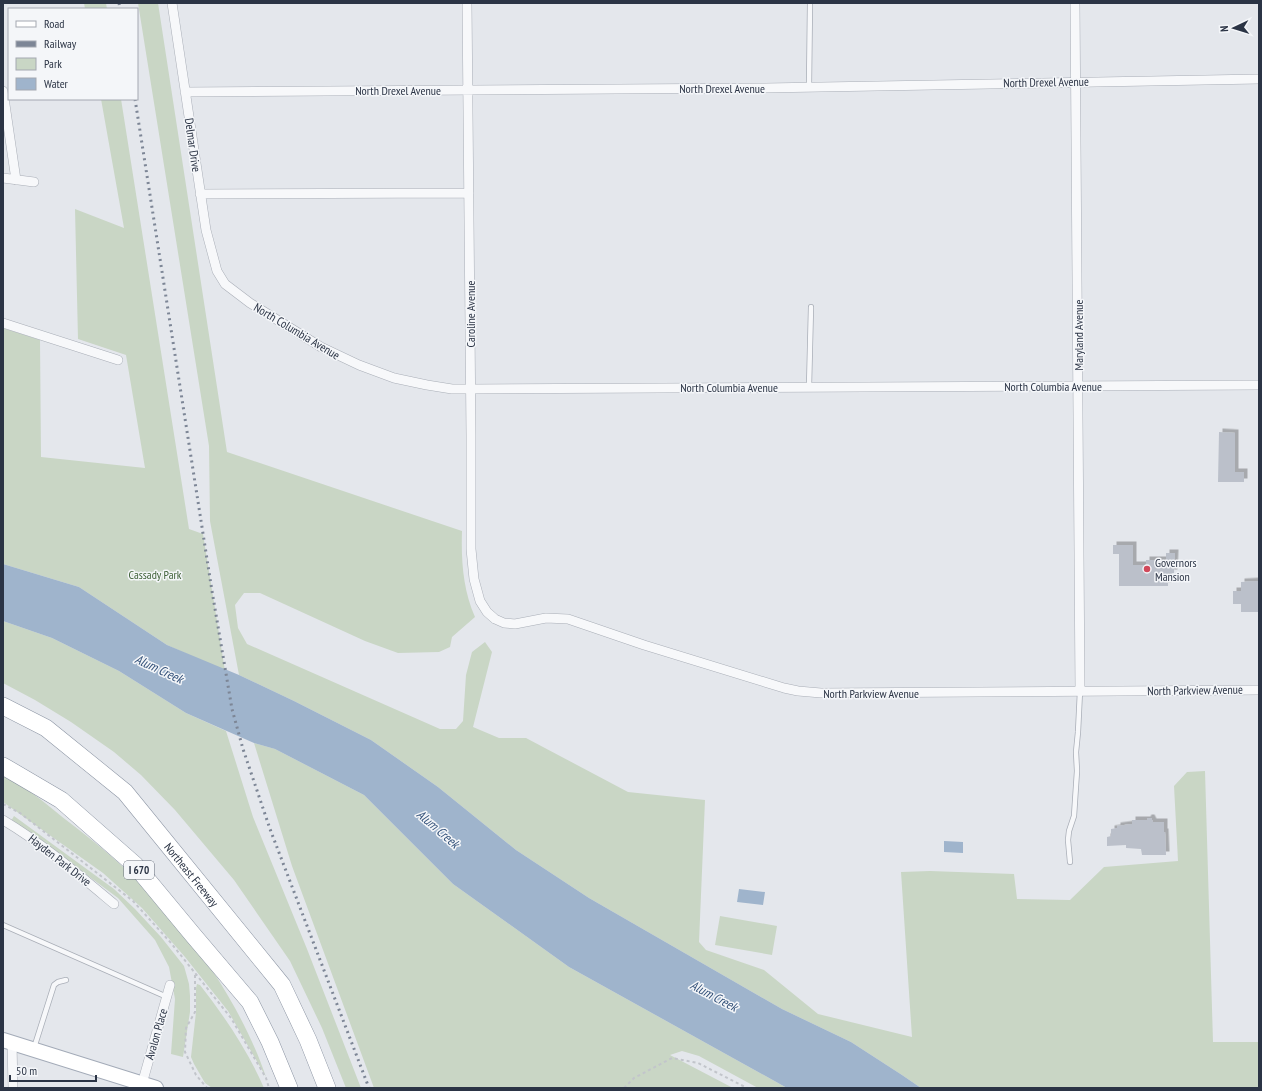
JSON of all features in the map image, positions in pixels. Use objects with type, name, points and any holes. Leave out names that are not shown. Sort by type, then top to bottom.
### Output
[{"type":"highway","points":[[3,702],[30,720]]},
{"type":"highway","name":"Northeast Freeway","points":[[3,706],[46,728],[125,792],[282,985],[308,1040],[327,1088]]},
{"type":"highway","name":"I 670","points":[[3,766],[61,800],[135,865],[193,936],[250,1002],[270,1042],[289,1088]]},
{"type":"main road","points":[[8,1042],[156,1088]]},
{"type":"street","name":"Delmar Drive","points":[[172,3],[206,230],[212,257],[217,271],[225,284]]},
{"type":"street","name":"Caroline Avenue","points":[[467,3],[471,550],[474,579],[480,601],[487,612],[495,619]]},
{"type":"street","name":"Maryland Avenue","points":[[1075,3],[1080,691]]},
{"type":"street","name":"North Drexel Avenue","points":[[185,92],[809,87],[1259,79]]},
{"type":"street","points":[[3,91],[16,180]]},
{"type":"street","points":[[3,178],[34,182]]},
{"type":"street","points":[[200,194],[469,193]]},
{"type":"street","name":"North Columbia Avenue","points":[[225,284],[250,303],[321,347],[359,365],[394,378],[427,385],[452,388],[1259,385]]},
{"type":"street","points":[[3,323],[118,360]]},
{"type":"street","name":"North Parkview Avenue","points":[[495,619],[504,623],[515,624],[546,618],[568,619],[666,652],[798,691],[827,693],[1259,690]]},
{"type":"street","name":"Hayden Park Drive","points":[[3,820],[25,834],[83,878],[114,904]]},
{"type":"street","name":"Avalon Place","points":[[142,1084],[170,985]]},
{"type":"street","points":[[8,1042],[13,1088]]},
{"type":"lane","points":[[809,87],[810,3]]},
{"type":"lane","points":[[809,387],[811,307]]},
{"type":"lane","points":[[1070,862],[1068,840],[1069,831],[1074,816],[1080,691]]},
{"type":"lane","points":[[3,925],[167,997]]},
{"type":"lane","points":[[33,1050],[54,985],[58,982],[66,980]]},
{"type":"path","points":[[207,1088],[196,1075],[185,1052],[186,1028],[195,1012],[196,974],[231,1018],[266,1078],[269,1088]]},
{"type":"path","points":[[624,1088],[634,1078],[672,1058],[698,1063],[747,1088]]},
{"type":"green space","points":[[84,3],[106,3],[107,8],[85,8]]},
{"type":"green space","points":[[138,3],[158,3],[227,452],[462,531],[465,586],[475,617],[452,637],[450,647],[439,652],[398,653],[365,641],[260,593],[244,593],[235,605],[238,628],[247,644],[440,729],[456,729],[463,721],[466,675],[472,652],[485,642],[492,652],[473,727],[499,738],[526,738],[628,792],[705,800],[699,942],[706,950],[764,970],[818,1014],[912,1037],[901,872],[930,871],[1014,874],[1017,899],[1070,900],[1104,867],[1178,861],[1174,786],[1187,772],[1205,771],[1213,1042],[1259,1042],[1259,1088],[921,1088],[851,1042],[782,1009],[589,898],[516,850],[438,787],[371,740],[239,675],[210,521],[209,446]]},
{"type":"green space","name":"Cassady Park","points":[[101,100],[121,100],[189,529],[203,534],[225,671],[167,645],[79,587],[3,564],[3,328],[40,340],[41,457],[145,468],[126,355],[78,339],[75,209],[124,228]]},
{"type":"green space","points":[[3,621],[52,638],[119,671],[186,713],[226,731],[253,817],[307,949],[361,1088],[346,1088],[322,1028],[290,961],[234,880],[175,810],[141,775],[114,752],[71,722],[3,683]]},
{"type":"green space","points":[[254,743],[275,749],[364,795],[453,884],[569,967],[787,1088],[758,1088],[699,1056],[682,1051],[670,1055],[733,1088],[374,1088],[292,866]]},
{"type":"green space","points":[[3,775],[35,795],[99,845],[165,909],[202,956],[219,981],[248,1033],[266,1077],[228,1011],[185,957],[142,908],[103,873],[3,802]]},
{"type":"green space","points":[[14,816],[114,889],[161,937],[184,966],[189,984],[190,1012],[183,1057],[171,1054],[175,999],[169,967],[155,940],[118,898],[48,846],[11,821]]},
{"type":"green space","points":[[720,916],[777,926],[772,955],[715,945]]},
{"type":"green space","points":[[197,984],[200,985],[227,1022],[251,1061],[264,1088],[212,1088],[205,1083],[191,1057],[196,1012]]},
{"type":"water","name":"Alum Creek","points":[[3,564],[79,587],[167,645],[239,675],[371,740],[438,787],[516,850],[589,898],[782,1009],[851,1042],[921,1088],[787,1088],[569,967],[453,884],[364,795],[275,749],[254,743],[186,713],[119,671],[52,638],[3,621]]},
{"type":"water","points":[[944,841],[963,842],[963,853],[944,852]]},
{"type":"water","points":[[739,889],[765,892],[763,905],[737,902]]},
{"type":"building","points":[[1219,432],[1235,433],[1235,472],[1244,472],[1244,482],[1218,482]]},
{"type":"building","name":"Governors Mansion","points":[[1113,545],[1133,545],[1133,565],[1146,565],[1146,560],[1166,560],[1166,553],[1175,553],[1174,573],[1168,573],[1168,586],[1119,586],[1119,554],[1113,554]]},
{"type":"building","points":[[1259,581],[1259,612],[1241,612],[1241,604],[1233,604],[1233,591],[1241,591],[1241,582]]},
{"type":"building","points":[[1148,818],[1151,818],[1153,822],[1164,822],[1166,855],[1142,855],[1141,849],[1126,848],[1126,845],[1107,846],[1107,837],[1111,836],[1111,829],[1117,828],[1117,826],[1132,824],[1132,820],[1147,820]]},
{"type":"railway","points":[[119,3],[120,8]]},
{"type":"railway","points":[[135,100],[212,591],[232,709],[243,749],[270,829],[369,1088]]},
{"type":"place","name":"Governors Mansion","points":[[1147,569]]}]
